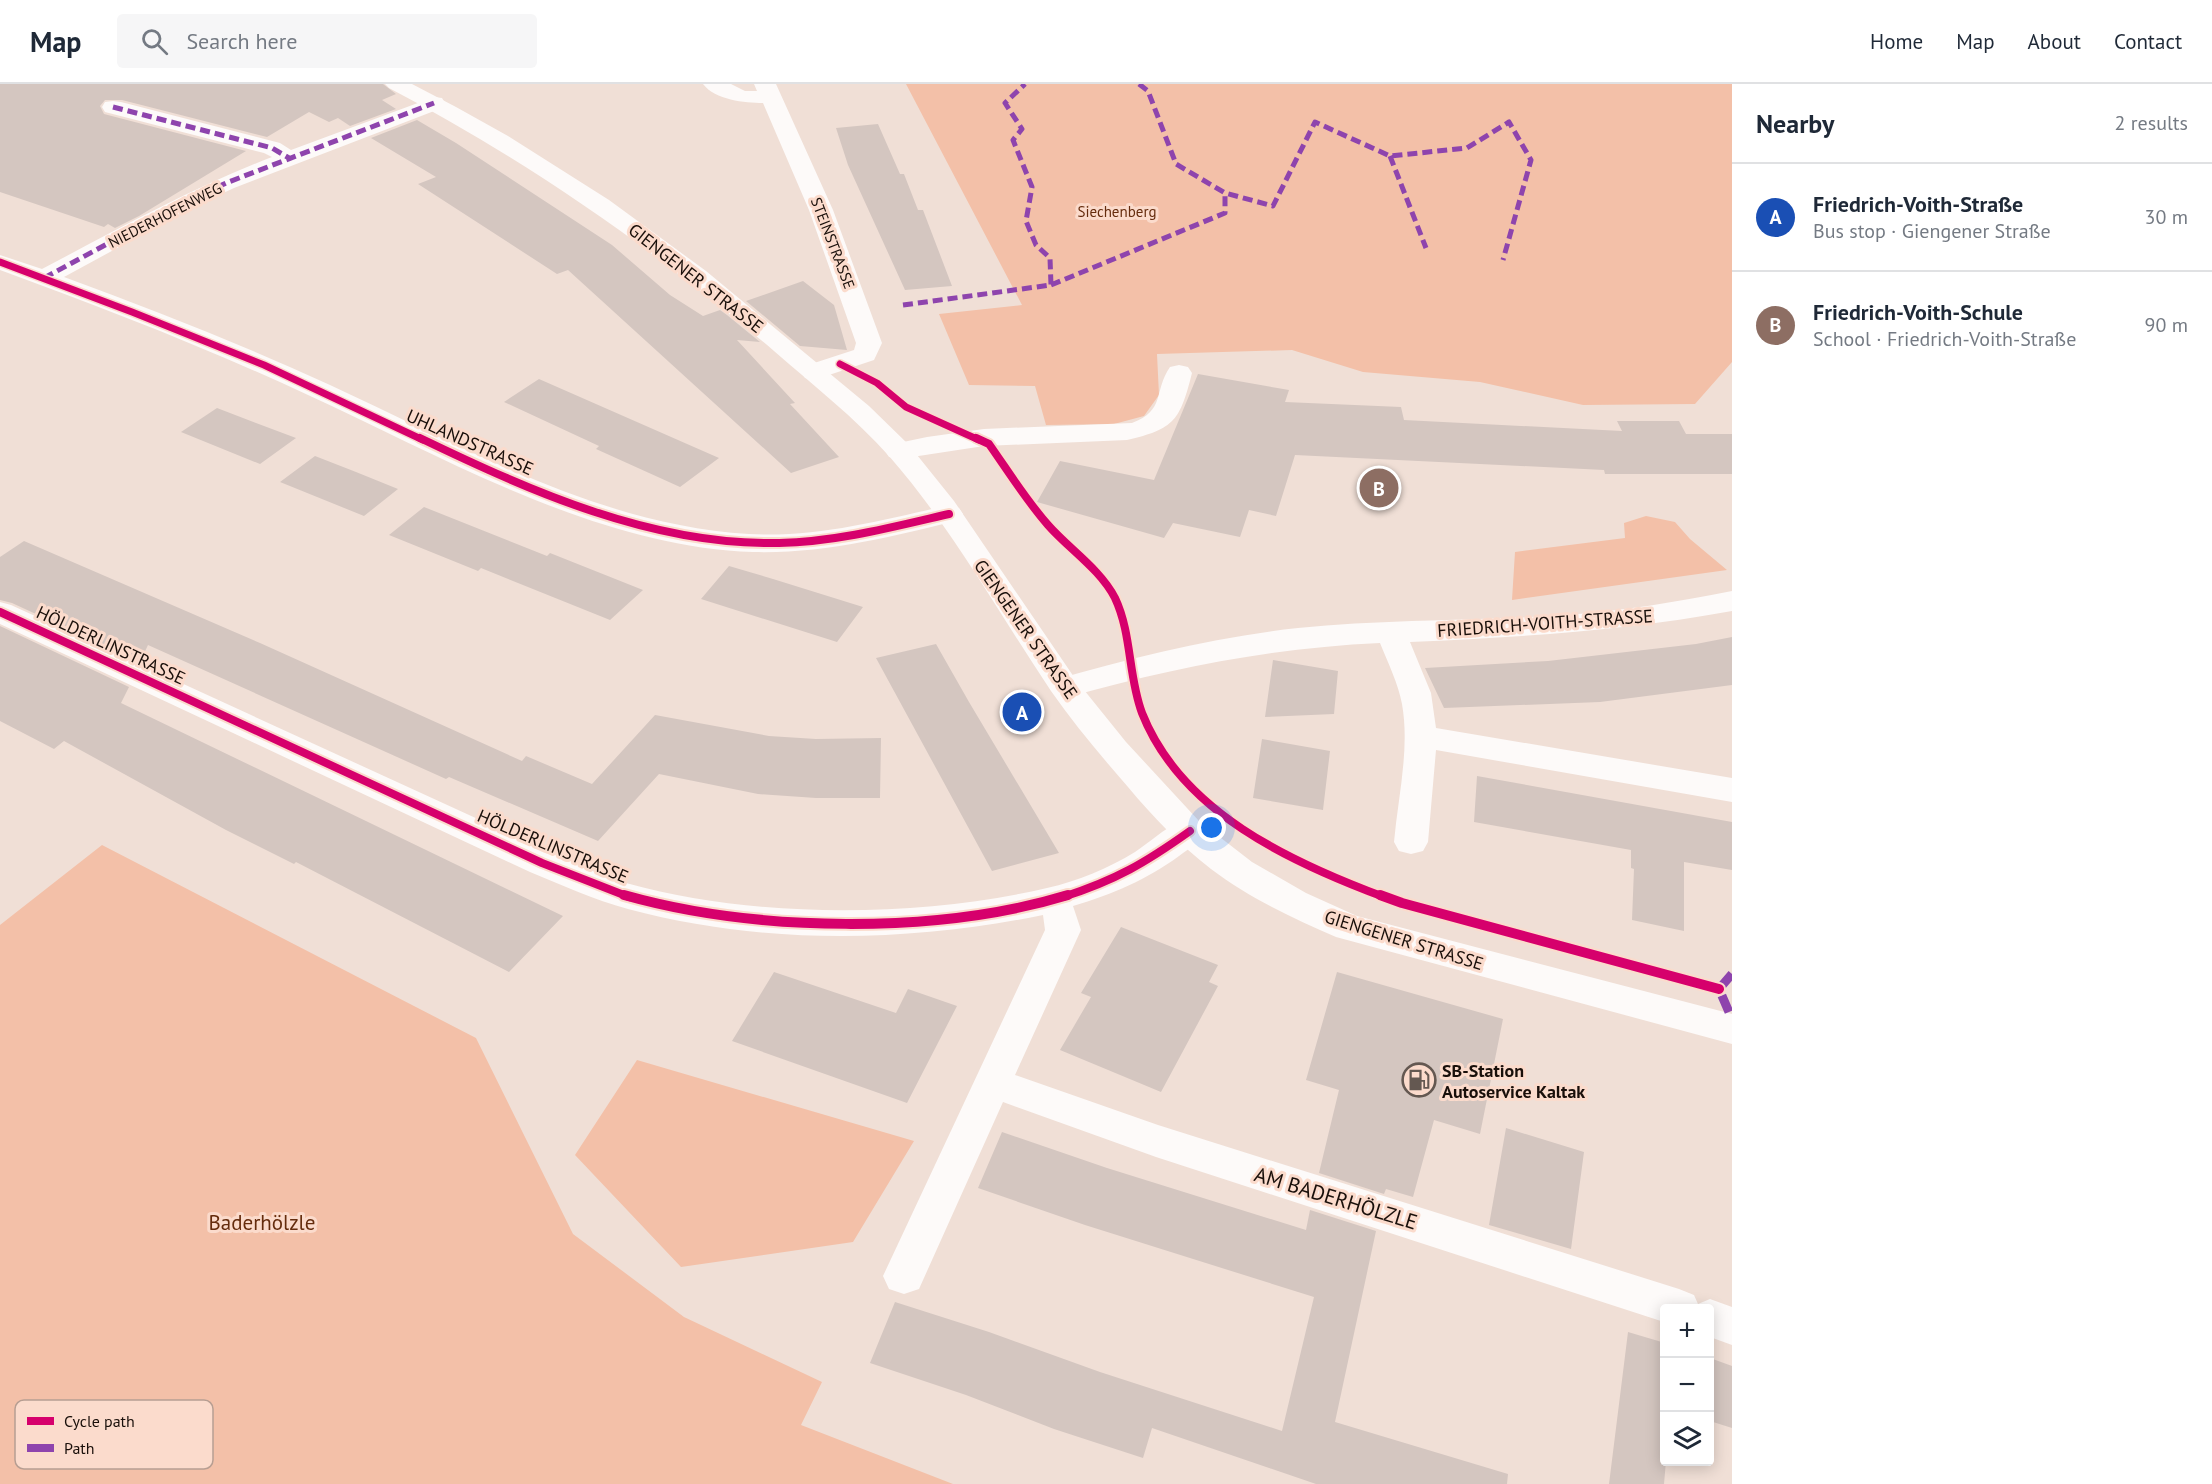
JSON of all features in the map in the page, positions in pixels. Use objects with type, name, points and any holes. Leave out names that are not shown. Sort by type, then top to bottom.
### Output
[{"type":"street","name":"GIENGENER STRASSE","points":[[396,84],[434,103],[532,160],[617,216],[710,286],[871,422],[899,451],[949,514],[1065,687],[1133,771],[1207,847],[1247,876],[1323,917],[1350,927],[1732,1029]]},
{"type":"street","points":[[714,84],[742,97],[768,91]]},
{"type":"street","name":"STEINSTRASSE","points":[[768,91],[821,210],[869,343],[865,354],[858,359],[814,372]]},
{"type":"street","name":"NIEDERHOFENWEG","points":[[44,278],[181,204],[289,158],[434,103]]},
{"type":"street","points":[[113,107],[272,148],[289,158]]},
{"type":"street","name":"UHLANDSTRASSE","points":[[0,262],[263,365],[516,483],[595,512],[643,525],[724,541],[788,543],[831,538],[949,514]]},
{"type":"street","points":[[899,451],[930,443],[994,435],[1127,432],[1147,428],[1162,420],[1169,410],[1179,374]]},
{"type":"street","name":"FRIEDRICH-VOITH-STRASSE","points":[[1065,687],[1143,665],[1216,649],[1302,638],[1583,623],[1658,614],[1732,601]]},
{"type":"street","name":"HÖLDERLINSTRASSE","points":[[0,612],[542,863],[626,896],[708,912],[851,923],[974,914],[1052,900],[1101,885],[1128,873],[1190,831]]},
{"type":"street","points":[[1392,633],[1417,702],[1420,736],[1411,842]]},
{"type":"street","points":[[1420,736],[1732,790]]},
{"type":"street","points":[[904,1276],[1063,930],[1060,914],[1052,900]]},
{"type":"street","name":"AM BADERHÖLZLE","points":[[994,1083],[1156,1141],[1666,1304]]},
{"type":"street","points":[[1714,1319],[1732,1326]]},
{"type":"green space","name":"Siechenberg","points":[[906,84],[1732,84],[1732,362],[1695,404],[1583,405],[1480,382],[1363,372],[1292,350],[1157,354],[1159,395],[1144,416],[1114,424],[1046,425],[1035,386],[969,385],[939,314],[1022,305]]},
{"type":"green space","points":[[1646,516],[1675,522],[1690,539],[1727,570],[1512,600],[1515,552],[1625,538],[1624,523]]},
{"type":"green space","name":"Baderhölzle","points":[[102,845],[476,1038],[573,1234],[684,1317],[822,1382],[801,1425],[953,1484],[0,1484],[0,925]]},
{"type":"green space","points":[[637,1060],[914,1141],[853,1242],[681,1267],[575,1155]]},
{"type":"building","points":[[0,84],[383,84],[396,94],[382,100],[396,109],[350,126],[338,118],[329,122],[309,112],[267,137],[122,100],[105,100],[100,106],[104,114],[246,151],[139,216],[115,228],[108,224],[104,227],[0,192]]},
{"type":"building","points":[[417,120],[612,245],[670,295],[703,316],[720,310],[727,315],[760,342],[737,340],[795,403],[790,404],[839,457],[791,473],[568,270],[557,274],[418,184],[436,177],[371,138]]},
{"type":"building","points":[[878,124],[900,174],[904,174],[918,210],[923,210],[952,286],[905,290],[848,165],[836,128]]},
{"type":"building","points":[[803,281],[834,305],[847,350],[800,346],[746,301]]},
{"type":"building","points":[[1198,374],[1289,390],[1285,402],[1401,407],[1404,420],[1622,431],[1617,421],[1679,421],[1686,434],[1732,434],[1732,474],[1605,474],[1604,470],[1295,455],[1276,516],[1249,510],[1240,537],[1173,523],[1164,538],[1037,502],[1060,461],[1154,480]]},
{"type":"building","points":[[539,379],[719,458],[680,487],[596,449],[599,446],[504,402]]},
{"type":"building","points":[[217,408],[296,438],[260,464],[181,432]]},
{"type":"building","points":[[315,456],[398,489],[364,516],[280,482]]},
{"type":"building","points":[[424,507],[547,556],[550,553],[643,590],[610,620],[481,568],[478,571],[389,535]]},
{"type":"building","points":[[24,541],[260,643],[522,761],[526,756],[592,784],[655,715],[769,736],[816,739],[881,738],[880,798],[816,798],[758,794],[659,774],[598,841],[449,777],[446,779],[148,645],[140,662],[12,603],[0,600],[0,557]]},
{"type":"building","points":[[729,566],[863,607],[837,642],[701,599]]},
{"type":"building","points":[[0,626],[129,687],[121,703],[563,916],[509,972],[296,862],[294,864],[226,830],[64,741],[54,749],[0,721]]},
{"type":"building","points":[[1732,637],[1732,685],[1600,702],[1444,708],[1425,668],[1548,661],[1696,644]]},
{"type":"building","points":[[936,644],[1059,853],[992,871],[876,658]]},
{"type":"building","points":[[1273,660],[1338,671],[1334,714],[1265,717]]},
{"type":"building","points":[[1262,739],[1330,751],[1323,810],[1253,798]]},
{"type":"building","points":[[1477,776],[1732,822],[1732,870],[1684,862],[1684,931],[1632,920],[1634,869],[1631,868],[1631,850],[1474,822]]},
{"type":"building","points":[[1121,927],[1218,965],[1209,982],[1218,986],[1161,1092],[1060,1050],[1091,997],[1081,993]]},
{"type":"building","points":[[774,972],[896,1013],[908,989],[957,1006],[907,1103],[732,1041]]},
{"type":"building","points":[[1337,972],[1503,1019],[1480,1134],[1434,1120],[1413,1197],[1386,1189],[1384,1194],[1319,1173],[1339,1090],[1306,1080]]},
{"type":"building","points":[[1506,1128],[1584,1152],[1571,1249],[1489,1225]]},
{"type":"building","points":[[1002,1132],[1107,1168],[1306,1230],[1310,1210],[1376,1231],[1335,1422],[1508,1474],[1507,1484],[1316,1484],[1152,1428],[1143,1458],[1054,1429],[966,1395],[870,1363],[895,1302],[1282,1431],[1314,1297],[1085,1225],[978,1188]]},
{"type":"building","points":[[1628,1332],[1660,1342],[1660,1466],[1666,1466],[1664,1484],[1609,1484]]},
{"type":"building","points":[[1714,1359],[1732,1366],[1732,1428],[1714,1422]]},
{"type":"marked path","points":[[903,305],[1051,285],[1050,258],[1036,245],[1026,221],[1032,187],[1013,140],[1022,129],[1005,103],[1025,84]]},
{"type":"marked path","points":[[1139,84],[1148,91],[1176,164],[1225,193],[1273,206],[1315,122],[1390,156],[1467,148],[1509,122],[1531,160],[1503,260]]},
{"type":"marked path","points":[[44,278],[181,204],[226,183],[434,103]]},
{"type":"marked path","points":[[113,107],[272,148],[289,158]]},
{"type":"marked path","points":[[1390,156],[1426,248]]},
{"type":"marked path","points":[[1051,285],[1225,213],[1225,193]]},
{"type":"marked path","points":[[1732,974],[1719,989],[1732,1019]]},
{"type":"cycle path","points":[[0,262],[264,365],[488,470],[545,494],[603,514],[663,530],[724,541],[781,543],[837,537],[949,514]]},
{"type":"cycle path","points":[[840,364],[877,383],[906,407],[989,444],[1047,524],[1107,585],[1115,599],[1126,631],[1142,712],[1159,748],[1183,780],[1214,808],[1250,833],[1288,855],[1365,890],[1402,903],[1719,989]]},
{"type":"cycle path","points":[[0,612],[542,863],[616,893],[681,908],[740,917],[802,922],[866,923],[929,920],[990,913],[1048,901],[1101,885],[1136,867],[1190,831]]},
{"type":"place","name":"Friedrich-Voith-Schule","points":[[1379,488]]},
{"type":"place","name":"Friedrich-Voith-Straße","points":[[1022,712]]},
{"type":"place","name":"SB-Station Autoservice Kaltak","points":[[1419,1080]]}]
